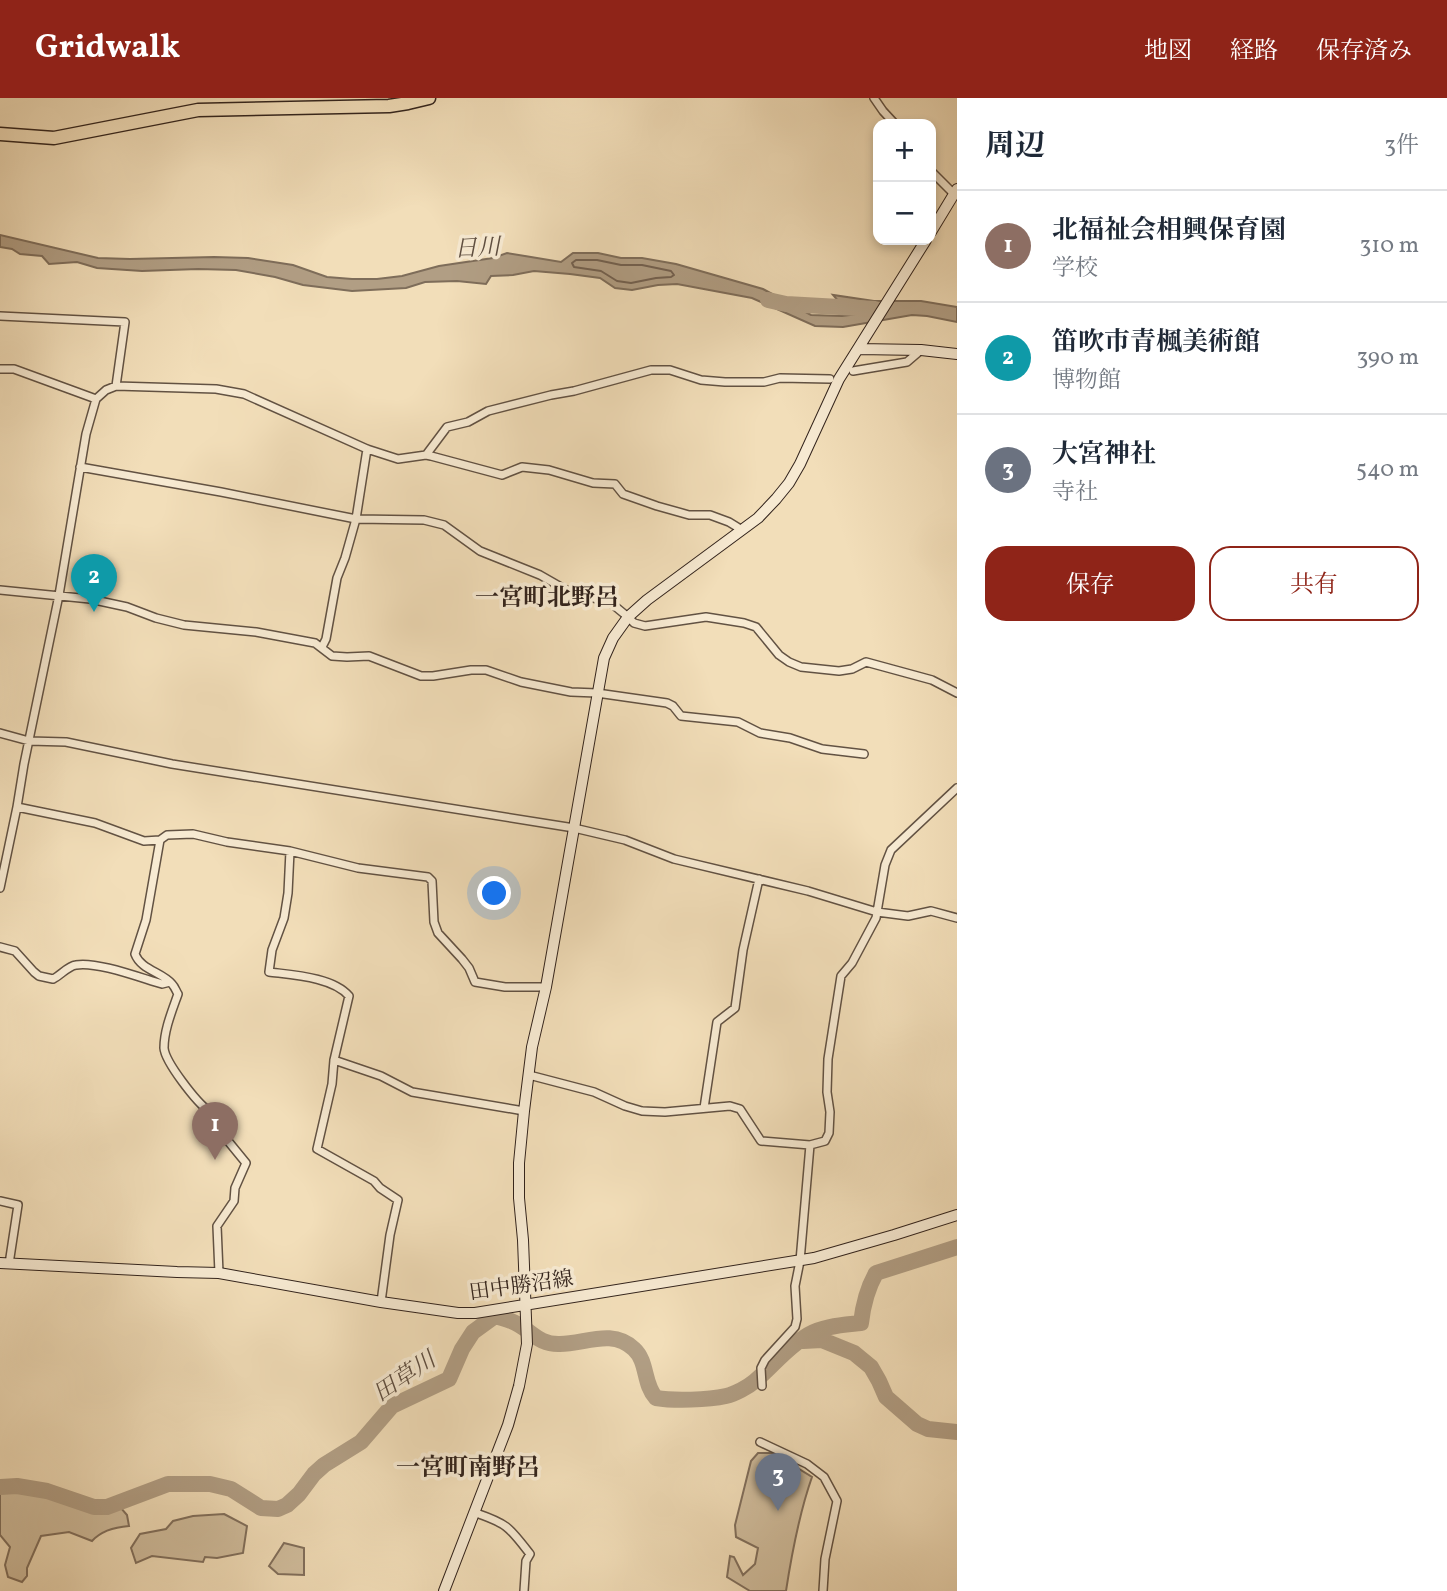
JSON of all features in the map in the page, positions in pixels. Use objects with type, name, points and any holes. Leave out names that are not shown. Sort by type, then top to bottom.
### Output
[{"type":"highway","points":[[0,134],[54,138],[198,110],[320,103],[389,106],[429,98]]},
{"type":"street","points":[[874,98],[890,119]]},
{"type":"street","points":[[936,175],[956,191],[936,224]]},
{"type":"street","points":[[444,1591],[476,1513],[514,1406],[527,1344],[519,1198],[524,1111],[532,1047],[546,987],[604,658],[613,638],[628,617],[758,518],[789,483],[839,379],[923,245]]},
{"type":"street","points":[[0,316],[125,322],[116,386]]},
{"type":"street","points":[[861,344],[957,354]]},
{"type":"street","points":[[853,371],[907,362],[921,350]]},
{"type":"street","points":[[0,369],[14,369],[96,399]]},
{"type":"street","points":[[425,455],[447,427],[467,422],[488,411],[651,370],[670,370],[701,380],[725,382],[764,382],[780,378],[830,379]]},
{"type":"street","points":[[0,888],[59,595],[86,434],[96,399],[106,390],[116,386],[216,389],[244,394],[367,449],[398,459],[425,455],[502,475],[522,467],[549,470],[593,483],[615,484],[623,494],[689,515],[710,515],[742,530]]},
{"type":"street","points":[[322,647],[326,639],[337,578],[356,519],[367,449]]},
{"type":"street","points":[[80,467],[356,519],[424,520],[444,525],[481,551],[540,575],[568,591],[611,603],[634,623],[645,626],[706,617],[744,622],[756,627],[779,655],[801,667],[839,671],[852,669],[866,662],[932,680],[957,693]]},
{"type":"street","points":[[0,590],[59,595],[127,607],[184,625],[256,632],[315,643],[332,656],[369,656],[421,676],[486,670],[521,682],[571,692],[667,703],[681,716],[738,722],[760,733],[790,738],[822,749],[864,754]]},
{"type":"street","points":[[0,733],[29,741],[66,742],[185,766],[574,828],[625,840],[674,859],[808,891],[877,912],[908,916],[931,911],[957,918]]},
{"type":"street","points":[[529,1075],[594,1092],[625,1107],[642,1111],[665,1112],[730,1106],[740,1109],[761,1141],[810,1145],[825,1141],[830,1133],[828,1059],[841,976],[852,963],[876,918],[885,865],[891,850],[957,788]]},
{"type":"street","points":[[17,807],[95,823],[144,841],[160,840],[167,835],[192,834],[227,842],[290,850],[358,868],[428,877],[432,881],[434,922],[438,933],[462,959],[475,982],[505,987],[546,987]]},
{"type":"street","points":[[160,840],[146,920],[135,954],[142,964],[171,982],[178,994],[167,1028],[164,1048],[176,1074],[208,1111],[223,1121],[228,1142],[246,1163],[234,1201],[217,1226],[219,1273]]},
{"type":"street","points":[[290,850],[284,918],[272,950],[269,972],[309,977],[342,988],[349,996],[317,1149],[374,1181],[398,1200],[381,1302]]},
{"type":"street","points":[[704,1108],[717,1022],[735,1008],[743,950],[760,879]]},
{"type":"street","points":[[0,947],[15,951],[39,976],[53,979],[73,965],[78,965],[98,966],[162,984],[171,982]]},
{"type":"street","points":[[334,1060],[381,1076],[412,1092],[524,1111]]},
{"type":"street","points":[[762,1387],[761,1367],[794,1327],[797,1319],[795,1286],[800,1261],[810,1145]]},
{"type":"street","points":[[0,1201],[18,1205],[5,1263]]},
{"type":"street","name":"田中勝沼線","points":[[5,1263],[219,1273],[381,1302],[475,1313],[800,1261],[856,1247],[957,1215]]},
{"type":"street","points":[[760,1442],[807,1464],[824,1477],[837,1501],[825,1559],[823,1591]]},
{"type":"street","points":[[476,1513],[501,1522],[512,1530],[530,1554],[526,1561],[524,1591]]},
{"type":"shaded area","points":[[758,1453],[773,1453],[812,1477],[796,1533],[786,1591],[750,1591],[727,1577],[730,1556],[734,1557],[743,1575],[755,1564],[758,1548],[736,1537],[735,1525],[751,1461]]},
{"type":"shaded area","points":[[15,1490],[47,1495],[101,1513],[121,1508],[127,1515],[129,1526],[109,1530],[92,1541],[69,1532],[41,1536],[27,1568],[27,1576],[22,1582],[8,1577],[5,1565],[10,1547],[0,1535],[0,1492]]},
{"type":"shaded area","points":[[224,1514],[247,1526],[243,1553],[217,1558],[205,1557],[203,1562],[152,1556],[136,1563],[131,1548],[140,1534],[166,1529],[173,1521],[193,1516]]},
{"type":"shaded area","points":[[284,1543],[304,1548],[304,1575],[278,1574],[269,1566]]},
{"type":"water","points":[[0,235],[98,258],[248,258],[293,265],[327,277],[352,279],[402,276],[507,253],[561,262],[573,253],[598,253],[676,264],[763,289],[811,315],[842,316],[866,313],[839,302],[833,295],[874,301],[921,301],[957,307],[957,322],[912,315],[843,327],[815,326],[752,298],[677,284],[632,290],[615,288],[600,278],[534,271],[491,276],[486,284],[425,282],[406,288],[352,291],[303,285],[236,270],[142,271],[97,268],[77,262],[49,264],[42,256],[20,254],[0,247]]},
{"type":"waterway","name":"日川","points":[[768,300],[786,304],[875,309]]},
{"type":"waterway","name":"田草川","points":[[0,1487],[17,1486],[47,1491],[94,1507],[107,1507],[168,1484],[210,1484],[231,1489],[261,1508],[278,1509],[299,1494],[324,1465],[361,1442],[392,1406],[449,1379],[473,1332],[495,1316],[518,1324],[539,1339],[552,1344],[608,1338],[626,1343],[638,1354],[656,1398],[681,1400],[719,1397],[733,1394],[752,1383],[808,1335],[827,1328],[861,1323],[866,1297],[876,1273],[957,1247]]},
{"type":"waterway","points":[[803,1341],[822,1340],[854,1353],[871,1367],[886,1397],[917,1424],[928,1429],[957,1432]]},
{"type":"place","name":"笛吹市青楓美術館","points":[[94,612]]},
{"type":"place","name":"北福祉会相興保育園","points":[[215,1160]]},
{"type":"place","name":"大宮神社","points":[[778,1511]]},
{"type":"district","name":"一宮町北野呂","points":[[547,597]]},
{"type":"district","name":"一宮町南野呂","points":[[468,1467]]}]
